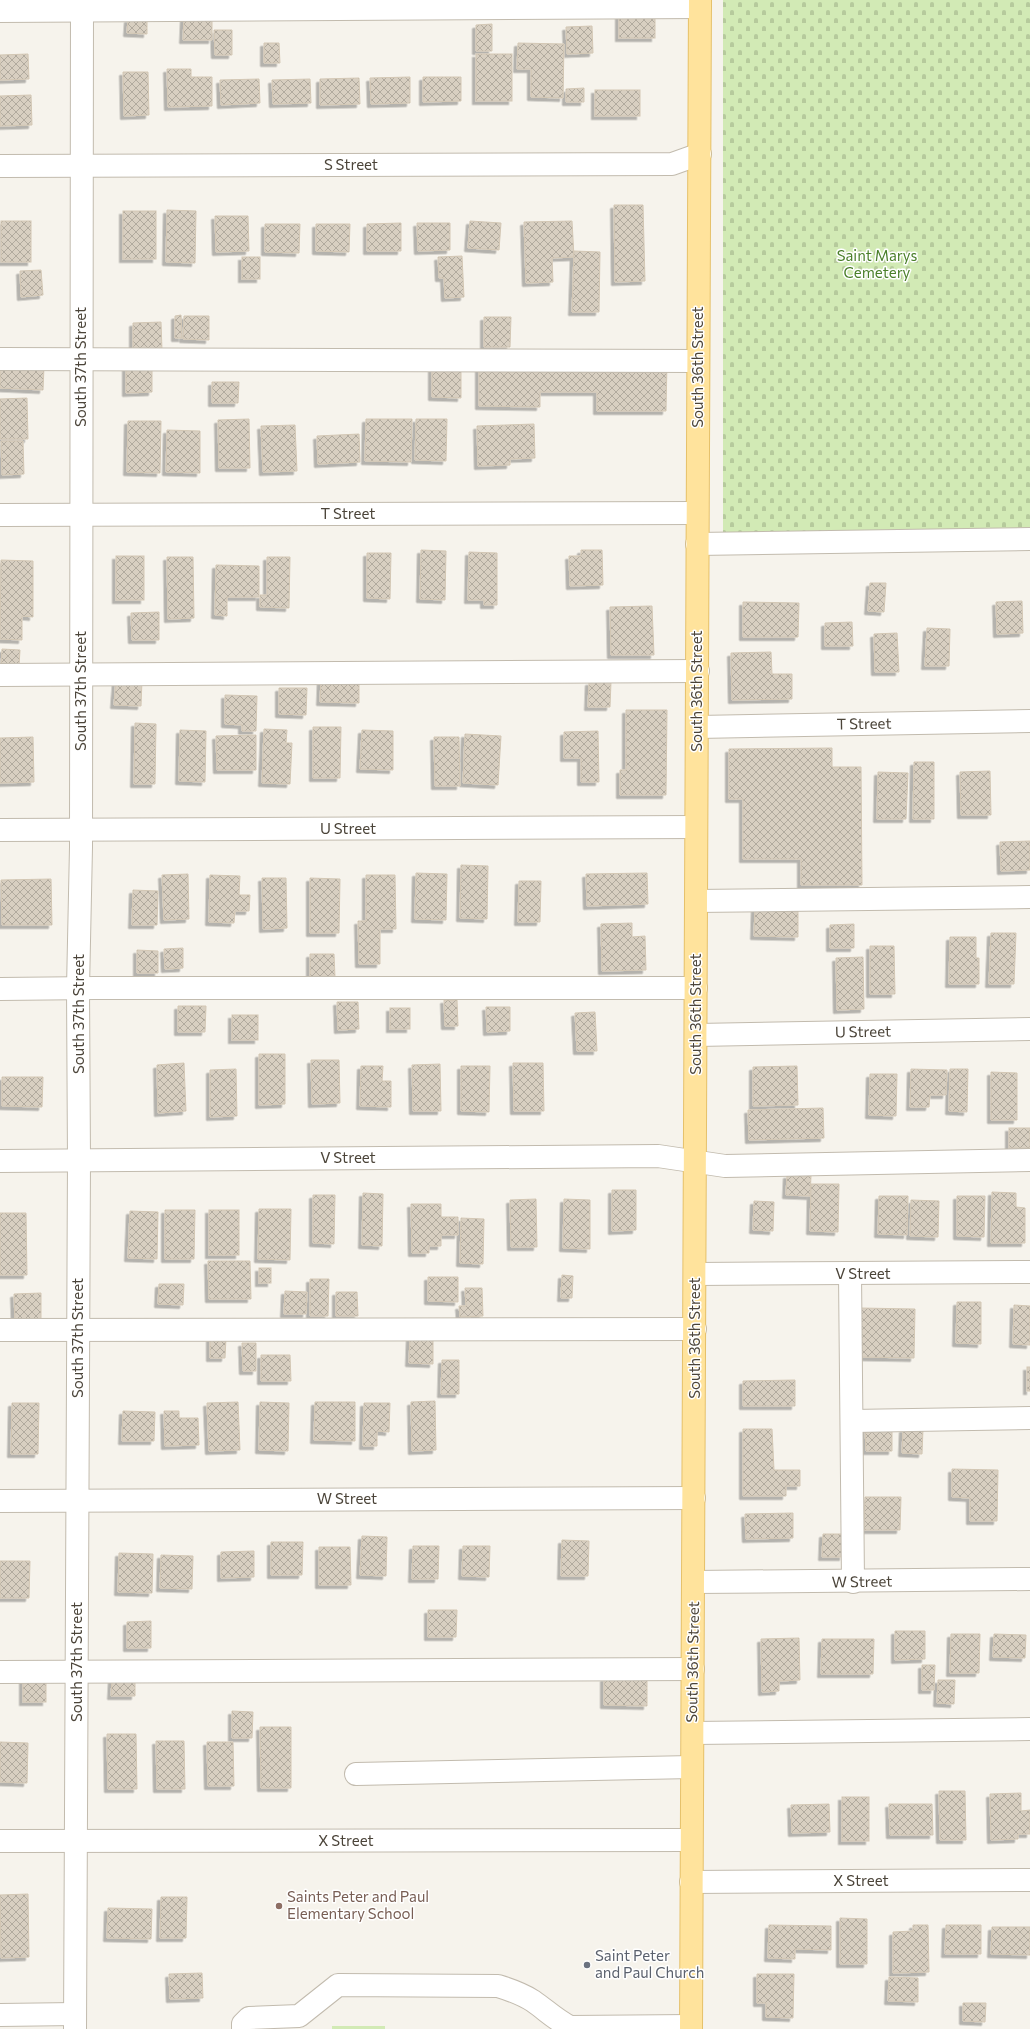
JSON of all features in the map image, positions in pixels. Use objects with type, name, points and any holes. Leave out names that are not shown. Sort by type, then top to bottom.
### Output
[{"type":"main road","name":"South 36th Street","points":[[691,2028],[696,1274],[696,827],[698,728],[697,513],[700,4]]},
{"type":"street","points":[[0,11],[82,5],[700,4]]},
{"type":"street","name":"South 37th Street","points":[[75,2022],[79,1160],[78,988],[81,830],[82,5]]},
{"type":"street","name":"S Street","points":[[0,166],[672,164],[700,154]]},
{"type":"street","points":[[0,360],[698,361]]},
{"type":"street","name":"T Street","points":[[0,515],[697,513]]},
{"type":"street","points":[[697,544],[1030,539]]},
{"type":"street","points":[[0,675],[698,671]]},
{"type":"street","name":"T Street","points":[[698,728],[1030,721]]},
{"type":"street","name":"U Street","points":[[0,830],[696,827]]},
{"type":"street","points":[[696,902],[1030,897]]},
{"type":"street","points":[[0,989],[696,988]]},
{"type":"street","name":"U Street","points":[[697,1034],[1030,1029]]},
{"type":"street","name":"V Street","points":[[0,1161],[658,1156],[726,1166],[1030,1160]]},
{"type":"street","name":"V Street","points":[[696,1274],[1030,1272]]},
{"type":"street","points":[[850,1274],[853,1582]]},
{"type":"street","points":[[0,1330],[695,1330]]},
{"type":"street","points":[[852,1421],[1030,1418]]},
{"type":"street","name":"W Street","points":[[0,1501],[694,1498]]},
{"type":"street","name":"W Street","points":[[694,1582],[853,1582],[1030,1579]]},
{"type":"street","points":[[0,1672],[693,1669]]},
{"type":"street","points":[[693,1733],[1030,1729]]},
{"type":"street","points":[[356,1774],[692,1767]]},
{"type":"street","name":"X Street","points":[[0,1841],[692,1840]]},
{"type":"street","name":"X Street","points":[[692,1882],[1030,1880]]},
{"type":"street","points":[[243,2029],[243,2024],[249,2018],[299,2023],[316,2004],[338,1985],[498,1986],[516,1991],[556,2020],[570,2027],[691,2028]]},
{"type":"street","points":[[0,2015],[75,2022]]},
{"type":"green space","name":"Saint Marys Cemetery","points":[[723,0],[1030,0],[1030,529],[723,533]]},
{"type":"green space","points":[[332,2026],[385,2026],[385,2029],[332,2029]]},
{"type":"building","points":[[619,10],[655,10],[655,38],[619,38]]},
{"type":"building","points":[[184,18],[212,19],[212,40],[183,40]]},
{"type":"building","points":[[128,19],[147,20],[147,34],[127,33]]},
{"type":"building","points":[[492,24],[492,51],[476,51],[476,25]]},
{"type":"building","points":[[592,26],[593,53],[567,54],[566,27]]},
{"type":"building","points":[[214,30],[232,30],[232,55],[215,55]]},
{"type":"building","points":[[264,43],[279,43],[280,63],[264,63]]},
{"type":"building","points":[[518,43],[564,44],[563,98],[531,97],[531,69],[517,69]]},
{"type":"building","points":[[28,54],[29,79],[0,80],[0,55]]},
{"type":"building","points":[[476,54],[512,54],[512,101],[476,101]]},
{"type":"building","points":[[167,69],[191,69],[191,77],[212,77],[212,106],[168,107]]},
{"type":"building","points":[[123,72],[148,72],[149,115],[124,116]]},
{"type":"building","points":[[410,77],[410,103],[371,104],[370,78]]},
{"type":"building","points":[[423,77],[461,77],[461,101],[423,102]]},
{"type":"building","points":[[359,78],[360,104],[320,105],[320,79]]},
{"type":"building","points":[[259,79],[260,103],[221,105],[220,80]]},
{"type":"building","points":[[310,79],[311,103],[273,104],[272,80]]},
{"type":"building","points":[[584,88],[584,102],[566,102],[566,89]]},
{"type":"building","points":[[595,90],[640,90],[640,116],[595,116]]},
{"type":"building","points":[[31,95],[32,125],[0,126],[0,96]]},
{"type":"building","points":[[614,205],[643,205],[645,281],[615,282]]},
{"type":"building","points":[[167,210],[196,211],[195,263],[166,262]]},
{"type":"building","points":[[123,211],[156,211],[156,259],[123,259]]},
{"type":"building","points":[[215,216],[248,216],[249,251],[216,252]]},
{"type":"building","points":[[1,221],[31,221],[31,262],[1,262]]},
{"type":"building","points":[[470,221],[501,223],[499,250],[468,248]]},
{"type":"building","points":[[572,221],[574,257],[552,258],[553,282],[526,283],[524,222]]},
{"type":"building","points":[[401,223],[401,251],[367,251],[367,224]]},
{"type":"building","points":[[417,223],[450,223],[450,250],[418,251]]},
{"type":"building","points":[[265,224],[300,224],[299,253],[265,252]]},
{"type":"building","points":[[316,224],[350,224],[349,252],[316,251]]},
{"type":"building","points":[[574,251],[600,252],[599,312],[572,312]]},
{"type":"building","points":[[462,256],[464,297],[445,298],[444,278],[439,278],[438,257]]},
{"type":"building","points":[[242,257],[260,257],[260,279],[242,279]]},
{"type":"building","points":[[41,270],[43,295],[21,297],[20,271]]},
{"type":"building","points":[[181,315],[182,338],[175,338],[175,316]]},
{"type":"building","points":[[184,316],[209,316],[209,340],[183,339]]},
{"type":"building","points":[[484,317],[511,317],[510,347],[484,347]]},
{"type":"building","points":[[161,322],[162,350],[133,350],[133,323]]},
{"type":"building","points":[[479,361],[667,362],[666,411],[597,411],[597,392],[540,392],[540,407],[479,406]]},
{"type":"building","points":[[432,365],[461,366],[461,398],[432,397]]},
{"type":"building","points":[[0,366],[44,367],[43,390],[0,388]]},
{"type":"building","points":[[152,366],[152,392],[126,393],[126,367]]},
{"type":"building","points":[[212,382],[239,382],[238,403],[212,403]]},
{"type":"building","points":[[27,398],[28,439],[0,439],[0,399]]},
{"type":"building","points":[[249,419],[250,468],[219,468],[218,420]]},
{"type":"building","points":[[366,419],[412,419],[411,462],[365,461]]},
{"type":"building","points":[[416,419],[447,419],[446,461],[415,460]]},
{"type":"building","points":[[128,421],[161,421],[160,473],[127,472]]},
{"type":"building","points":[[534,424],[535,458],[510,459],[510,465],[478,466],[477,426]]},
{"type":"building","points":[[295,425],[297,471],[263,472],[261,426]]},
{"type":"building","points":[[167,430],[200,431],[200,473],[166,472]]},
{"type":"building","points":[[359,434],[360,462],[318,464],[317,436]]},
{"type":"building","points":[[1,441],[23,441],[24,474],[2,475]]},
{"type":"building","points":[[421,550],[446,551],[445,600],[420,599]]},
{"type":"building","points":[[581,550],[602,550],[603,585],[570,586],[569,556],[581,556]]},
{"type":"building","points":[[469,552],[497,553],[497,605],[484,605],[484,600],[468,600]]},
{"type":"building","points":[[367,553],[391,553],[390,599],[367,598]]},
{"type":"building","points":[[116,556],[144,556],[144,600],[116,600]]},
{"type":"building","points":[[167,557],[193,557],[194,618],[168,619]]},
{"type":"building","points":[[267,557],[290,557],[289,608],[260,607],[260,595],[267,595]]},
{"type":"building","points":[[1,560],[33,561],[33,617],[22,616],[22,640],[0,639]]},
{"type":"building","points":[[216,565],[259,566],[259,597],[227,597],[227,616],[215,615]]},
{"type":"building","points":[[870,583],[886,583],[884,612],[868,611]]},
{"type":"building","points":[[1022,601],[1023,633],[997,634],[996,602]]},
{"type":"building","points":[[743,602],[799,603],[798,637],[743,637]]},
{"type":"building","points":[[652,606],[654,655],[611,655],[610,607]]},
{"type":"building","points":[[159,612],[159,640],[132,640],[131,613]]},
{"type":"building","points":[[852,622],[853,646],[825,646],[825,623]]},
{"type":"building","points":[[927,628],[950,629],[949,666],[925,666]]},
{"type":"building","points":[[897,633],[899,672],[875,672],[874,634]]},
{"type":"building","points":[[2,649],[20,650],[19,666],[1,666]]},
{"type":"building","points":[[771,652],[772,674],[792,674],[792,699],[732,700],[731,653]]},
{"type":"building","points":[[321,678],[359,678],[359,703],[320,702]]},
{"type":"building","points":[[116,679],[142,680],[141,706],[114,705]]},
{"type":"building","points":[[589,682],[611,682],[610,707],[588,707]]},
{"type":"building","points":[[279,688],[307,688],[306,715],[279,714]]},
{"type":"building","points":[[225,695],[257,696],[256,731],[242,731],[242,725],[225,724]]},
{"type":"building","points":[[626,710],[667,710],[666,795],[620,795],[620,770],[626,770]]},
{"type":"building","points":[[135,723],[156,724],[155,784],[134,784]]},
{"type":"building","points":[[313,727],[341,727],[340,778],[313,778]]},
{"type":"building","points":[[264,729],[287,730],[286,743],[292,743],[290,784],[262,783]]},
{"type":"building","points":[[180,730],[206,731],[205,782],[179,781]]},
{"type":"building","points":[[362,730],[393,731],[393,770],[360,769]]},
{"type":"building","points":[[598,731],[599,782],[581,782],[581,758],[564,758],[564,732]]},
{"type":"building","points":[[465,734],[501,736],[498,785],[463,783]]},
{"type":"building","points":[[256,735],[256,770],[217,770],[216,736]]},
{"type":"building","points":[[33,737],[34,782],[0,783],[0,738]]},
{"type":"building","points":[[434,737],[459,737],[460,786],[435,786]]},
{"type":"building","points":[[832,748],[832,767],[861,767],[862,885],[801,885],[801,859],[743,859],[743,799],[729,799],[729,749]]},
{"type":"building","points":[[914,762],[934,762],[934,819],[913,819]]},
{"type":"building","points":[[990,771],[991,815],[961,815],[960,772]]},
{"type":"building","points":[[878,772],[908,773],[906,819],[877,819]]},
{"type":"building","points":[[1030,841],[1030,870],[1001,871],[1000,842]]},
{"type":"building","points":[[461,865],[488,866],[487,919],[460,918]]},
{"type":"building","points":[[416,873],[447,874],[446,920],[415,919]]},
{"type":"building","points":[[647,873],[648,904],[587,906],[586,874]]},
{"type":"building","points":[[188,874],[189,919],[164,920],[162,875]]},
{"type":"building","points":[[210,875],[240,876],[239,895],[250,895],[249,911],[235,911],[234,923],[209,922]]},
{"type":"building","points":[[366,875],[395,875],[396,929],[380,929],[380,964],[359,964],[358,921],[366,921]]},
{"type":"building","points":[[262,878],[286,878],[287,928],[263,929]]},
{"type":"building","points":[[310,878],[340,879],[339,933],[310,933]]},
{"type":"building","points":[[51,879],[52,925],[2,925],[1,880]]},
{"type":"building","points":[[519,881],[541,881],[540,922],[518,922]]},
{"type":"building","points":[[133,890],[158,891],[157,925],[132,925]]},
{"type":"building","points":[[755,908],[798,909],[798,937],[754,936]]},
{"type":"building","points":[[632,923],[632,937],[645,936],[646,970],[602,971],[601,924]]},
{"type":"building","points":[[854,924],[854,948],[830,948],[830,925]]},
{"type":"building","points":[[991,933],[1016,933],[1014,984],[989,984]]},
{"type":"building","points":[[950,937],[976,937],[976,958],[979,958],[979,984],[949,984]]},
{"type":"building","points":[[870,946],[894,946],[895,994],[870,994]]},
{"type":"building","points":[[183,948],[183,968],[165,969],[164,949]]},
{"type":"building","points":[[137,950],[158,951],[158,973],[137,973]]},
{"type":"building","points":[[310,954],[334,954],[335,977],[310,978]]},
{"type":"building","points":[[863,957],[864,1009],[837,1010],[836,958]]},
{"type":"building","points":[[444,1000],[457,1000],[458,1026],[445,1026]]},
{"type":"building","points":[[337,1002],[358,1002],[359,1029],[338,1030]]},
{"type":"building","points":[[178,1006],[206,1006],[205,1032],[178,1032]]},
{"type":"building","points":[[486,1007],[510,1007],[510,1031],[487,1032]]},
{"type":"building","points":[[390,1008],[410,1008],[410,1029],[390,1029]]},
{"type":"building","points":[[595,1012],[597,1051],[577,1051],[575,1013]]},
{"type":"building","points":[[232,1015],[258,1015],[258,1040],[232,1040]]},
{"type":"building","points":[[259,1054],[285,1054],[285,1104],[259,1105]]},
{"type":"building","points":[[311,1060],[339,1060],[340,1103],[312,1104]]},
{"type":"building","points":[[184,1063],[186,1111],[158,1113],[157,1065]]},
{"type":"building","points":[[513,1063],[543,1063],[544,1111],[514,1111]]},
{"type":"building","points":[[440,1064],[441,1111],[413,1111],[412,1065]]},
{"type":"building","points":[[361,1066],[383,1066],[382,1081],[391,1081],[391,1107],[360,1106]]},
{"type":"building","points":[[461,1066],[490,1066],[489,1112],[461,1111]]},
{"type":"building","points":[[797,1066],[798,1105],[753,1106],[753,1067]]},
{"type":"building","points":[[236,1069],[237,1116],[210,1117],[210,1070]]},
{"type":"building","points":[[911,1069],[947,1070],[946,1095],[930,1095],[929,1107],[910,1107]]},
{"type":"building","points":[[950,1069],[968,1069],[967,1112],[949,1111]]},
{"type":"building","points":[[991,1072],[1017,1073],[1017,1120],[991,1120]]},
{"type":"building","points":[[870,1074],[897,1074],[896,1116],[869,1115]]},
{"type":"building","points":[[2,1077],[43,1077],[42,1107],[2,1106]]},
{"type":"building","points":[[823,1108],[824,1138],[749,1140],[748,1110]]},
{"type":"building","points":[[1009,1128],[1030,1128],[1030,1148],[1009,1148]]},
{"type":"building","points":[[787,1175],[811,1176],[810,1196],[786,1195]]},
{"type":"building","points":[[811,1184],[839,1184],[838,1232],[810,1231]]},
{"type":"building","points":[[612,1190],[636,1190],[636,1230],[612,1231]]},
{"type":"building","points":[[992,1192],[1016,1193],[1016,1207],[1025,1208],[1025,1243],[991,1243]]},
{"type":"building","points":[[363,1193],[383,1194],[382,1246],[362,1245]]},
{"type":"building","points":[[313,1195],[335,1195],[334,1244],[313,1243]]},
{"type":"building","points":[[879,1196],[908,1196],[907,1235],[878,1234]]},
{"type":"building","points":[[957,1196],[985,1196],[984,1237],[957,1236]]},
{"type":"building","points":[[536,1199],[537,1247],[511,1247],[510,1200]]},
{"type":"building","points":[[564,1199],[590,1200],[590,1249],[563,1248]]},
{"type":"building","points":[[911,1200],[939,1201],[938,1237],[910,1236]]},
{"type":"building","points":[[754,1201],[774,1202],[773,1231],[753,1230]]},
{"type":"building","points":[[411,1204],[441,1204],[441,1217],[458,1217],[458,1235],[441,1235],[441,1246],[429,1246],[429,1253],[412,1253]]},
{"type":"building","points":[[259,1209],[291,1209],[290,1260],[258,1259]]},
{"type":"building","points":[[165,1210],[195,1210],[194,1259],[165,1259]]},
{"type":"building","points":[[209,1210],[239,1210],[239,1255],[209,1255]]},
{"type":"building","points":[[130,1211],[158,1212],[157,1259],[128,1258]]},
{"type":"building","points":[[0,1213],[26,1213],[27,1275],[0,1275]]},
{"type":"building","points":[[461,1218],[484,1219],[483,1264],[460,1263]]},
{"type":"building","points":[[208,1261],[250,1261],[251,1299],[209,1299]]},
{"type":"building","points":[[259,1268],[271,1268],[271,1283],[259,1283]]},
{"type":"building","points":[[562,1275],[573,1276],[572,1298],[561,1298]]},
{"type":"building","points":[[428,1277],[458,1277],[458,1302],[428,1301]]},
{"type":"building","points":[[310,1279],[329,1279],[328,1316],[310,1316]]},
{"type":"building","points":[[159,1284],[184,1284],[183,1305],[158,1304]]},
{"type":"building","points":[[465,1288],[482,1288],[483,1316],[460,1317],[459,1306],[466,1306]]},
{"type":"building","points":[[285,1291],[307,1292],[306,1314],[284,1314]]},
{"type":"building","points":[[336,1292],[357,1292],[358,1316],[336,1316]]},
{"type":"building","points":[[41,1293],[41,1322],[15,1322],[14,1294]]},
{"type":"building","points":[[957,1302],[981,1302],[981,1344],[956,1343]]},
{"type":"building","points":[[1014,1305],[1030,1306],[1030,1345],[1013,1344]]},
{"type":"building","points":[[861,1308],[915,1309],[914,1358],[860,1357]]},
{"type":"building","points":[[410,1337],[433,1338],[433,1364],[409,1363]]},
{"type":"building","points":[[210,1338],[226,1338],[225,1358],[210,1358]]},
{"type":"building","points":[[242,1343],[256,1343],[256,1371],[243,1371]]},
{"type":"building","points":[[261,1355],[290,1355],[291,1381],[261,1381]]},
{"type":"building","points":[[442,1360],[459,1360],[459,1394],[441,1394]]},
{"type":"building","points":[[1027,1367],[1030,1367],[1030,1391],[1027,1391]]},
{"type":"building","points":[[795,1380],[795,1406],[743,1406],[743,1381]]},
{"type":"building","points":[[435,1401],[436,1450],[412,1451],[411,1402]]},
{"type":"building","points":[[238,1402],[240,1450],[209,1451],[207,1403]]},
{"type":"building","points":[[260,1402],[289,1403],[288,1451],[259,1450]]},
{"type":"building","points":[[315,1402],[355,1402],[355,1441],[314,1440]]},
{"type":"building","points":[[12,1403],[39,1403],[38,1454],[11,1454]]},
{"type":"building","points":[[364,1403],[390,1403],[389,1432],[377,1431],[377,1446],[363,1446]]},
{"type":"building","points":[[123,1411],[155,1412],[154,1441],[122,1441]]},
{"type":"building","points":[[164,1411],[179,1411],[179,1418],[198,1418],[199,1445],[165,1446]]},
{"type":"building","points":[[892,1427],[892,1451],[866,1451],[865,1428]]},
{"type":"building","points":[[743,1429],[772,1429],[774,1470],[800,1470],[800,1486],[786,1486],[786,1496],[743,1496]]},
{"type":"building","points":[[903,1429],[923,1429],[922,1454],[902,1453]]},
{"type":"building","points":[[952,1469],[998,1470],[997,1521],[970,1521],[970,1498],[952,1497]]},
{"type":"building","points":[[865,1497],[901,1497],[900,1530],[864,1530]]},
{"type":"building","points":[[793,1513],[793,1538],[746,1539],[745,1514]]},
{"type":"building","points":[[823,1534],[843,1534],[843,1557],[822,1557]]},
{"type":"building","points":[[362,1536],[387,1537],[386,1576],[360,1575]]},
{"type":"building","points":[[562,1540],[589,1541],[588,1576],[561,1576]]},
{"type":"building","points":[[271,1542],[303,1542],[302,1575],[271,1575]]},
{"type":"building","points":[[413,1546],[439,1546],[438,1579],[412,1579]]},
{"type":"building","points":[[463,1546],[490,1546],[489,1577],[462,1576]]},
{"type":"building","points":[[319,1547],[350,1547],[351,1585],[319,1585]]},
{"type":"building","points":[[254,1551],[254,1577],[221,1578],[221,1552]]},
{"type":"building","points":[[119,1553],[153,1554],[152,1593],[118,1592]]},
{"type":"building","points":[[161,1555],[193,1556],[192,1589],[160,1588]]},
{"type":"building","points":[[0,1561],[30,1561],[29,1598],[0,1598]]},
{"type":"building","points":[[428,1610],[457,1610],[456,1637],[428,1637]]},
{"type":"building","points":[[151,1621],[151,1648],[127,1648],[127,1622]]},
{"type":"building","points":[[895,1631],[925,1631],[925,1659],[895,1660]]},
{"type":"building","points":[[951,1634],[980,1634],[979,1673],[950,1673]]},
{"type":"building","points":[[994,1634],[1026,1635],[1025,1658],[993,1657]]},
{"type":"building","points":[[799,1638],[800,1680],[779,1681],[779,1691],[762,1692],[761,1639]]},
{"type":"building","points":[[822,1639],[874,1639],[873,1674],[821,1674]]},
{"type":"building","points":[[922,1665],[935,1665],[934,1690],[922,1690]]},
{"type":"building","points":[[604,1678],[647,1678],[647,1706],[604,1705]]},
{"type":"building","points":[[23,1679],[46,1679],[46,1702],[23,1702]]},
{"type":"building","points":[[112,1679],[135,1679],[135,1696],[111,1696]]},
{"type":"building","points":[[938,1680],[955,1680],[954,1704],[937,1703]]},
{"type":"building","points":[[232,1711],[253,1712],[252,1738],[232,1738]]},
{"type":"building","points":[[260,1727],[291,1727],[291,1788],[261,1788]]},
{"type":"building","points":[[107,1734],[136,1734],[137,1789],[108,1789]]},
{"type":"building","points":[[156,1741],[184,1741],[185,1789],[157,1789]]},
{"type":"building","points":[[0,1742],[28,1743],[27,1783],[0,1782]]},
{"type":"building","points":[[207,1742],[233,1742],[234,1786],[208,1786]]},
{"type":"building","points":[[939,1791],[965,1791],[966,1840],[940,1840]]},
{"type":"building","points":[[1021,1793],[1021,1811],[1030,1810],[1030,1834],[1018,1834],[1018,1839],[991,1840],[990,1794]]},
{"type":"building","points":[[842,1797],[869,1797],[869,1841],[842,1841]]},
{"type":"building","points":[[829,1804],[830,1832],[792,1833],[791,1805]]},
{"type":"building","points":[[889,1804],[932,1804],[933,1835],[890,1835]]},
{"type":"building","points":[[28,1894],[29,1957],[1,1958],[0,1895]]},
{"type":"building","points":[[161,1897],[187,1897],[186,1938],[160,1938]]},
{"type":"building","points":[[108,1908],[152,1909],[151,1939],[107,1938]]},
{"type":"building","points":[[840,1918],[867,1919],[867,1964],[840,1964]]},
{"type":"building","points":[[769,1925],[831,1926],[831,1950],[795,1949],[795,1959],[768,1958]]},
{"type":"building","points":[[913,1925],[928,1925],[929,1972],[893,1973],[893,1932],[913,1931]]},
{"type":"building","points":[[946,1925],[981,1925],[981,1954],[945,1954]]},
{"type":"building","points":[[992,1927],[1030,1927],[1030,1955],[991,1954]]},
{"type":"building","points":[[202,1973],[203,1998],[170,1999],[169,1974]]},
{"type":"building","points":[[757,1974],[794,1974],[793,2018],[766,2017],[766,2003],[757,2003]]},
{"type":"building","points":[[889,1977],[918,1978],[918,2002],[888,2001]]},
{"type":"building","points":[[963,2003],[986,2003],[985,2022],[963,2021]]},
{"type":"place","name":"Saints Peter and Paul Elementary School","points":[[279,1906]]},
{"type":"place","name":"Saint Peter and Paul Church","points":[[587,1965]]}]
